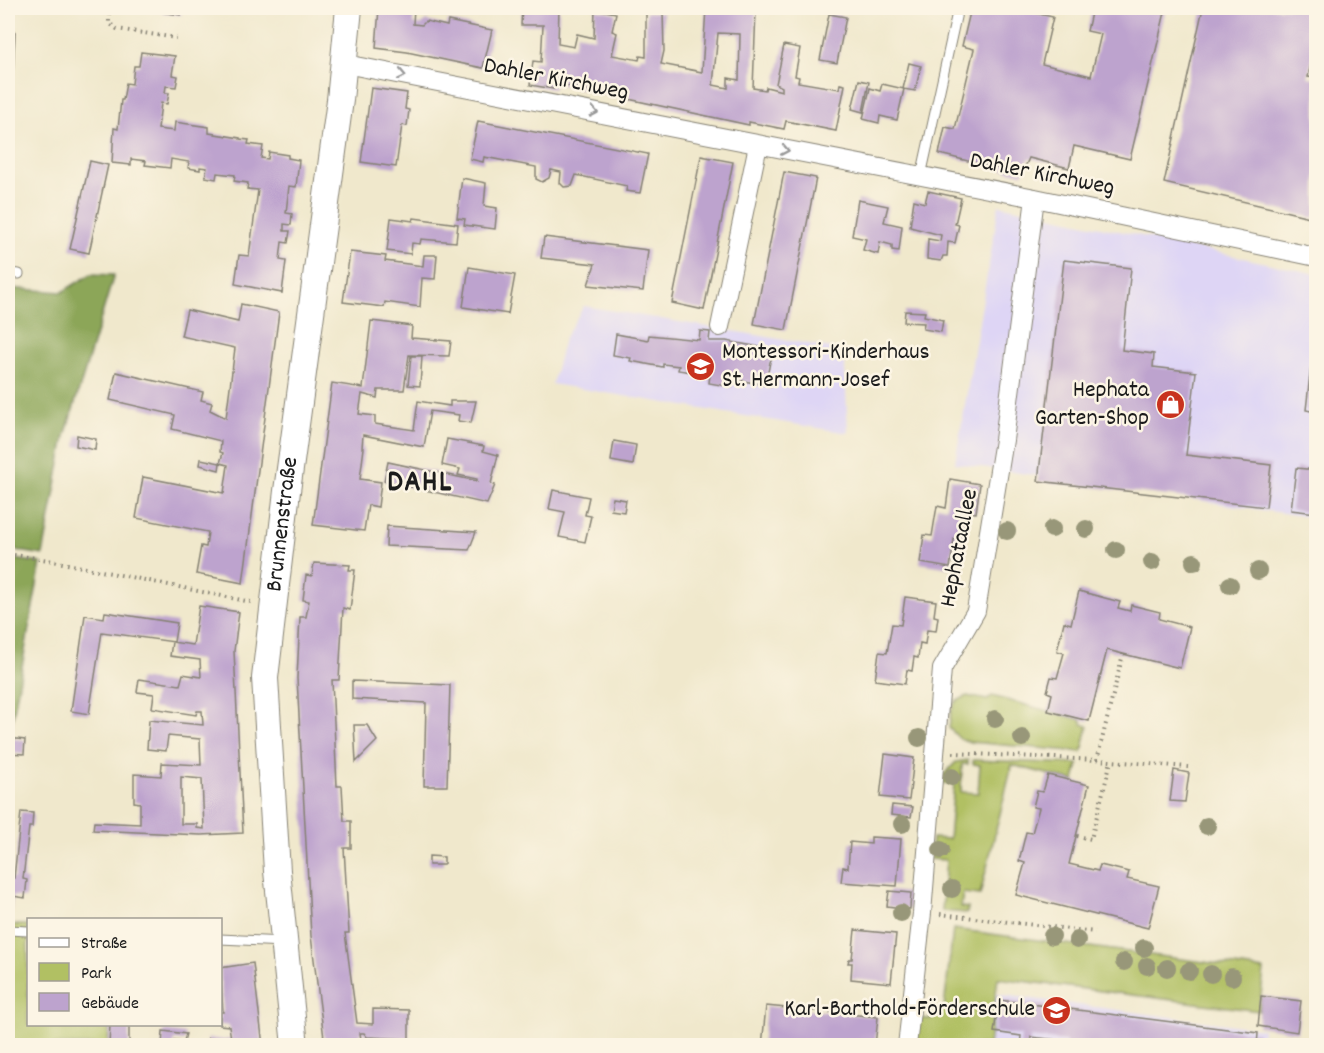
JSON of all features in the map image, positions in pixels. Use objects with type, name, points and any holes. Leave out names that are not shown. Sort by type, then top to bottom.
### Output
[{"type":"street","name":"Brunnenstraße","points":[[295,1046],[276,871],[266,678],[273,606],[345,64],[349,8]]},
{"type":"street","name":"Dahler Kirchweg","points":[[345,64],[1035,198],[1317,256]]},
{"type":"street","points":[[720,327],[758,145]]},
{"type":"street","name":"Hephataallee","points":[[907,1046],[922,913],[942,669],[976,611],[1004,440],[1035,198]]},
{"type":"lane","points":[[921,176],[958,8]]},
{"type":"lane","points":[[8,273],[19,274]]},
{"type":"lane","points":[[8,930],[27,931]]},
{"type":"lane","points":[[222,939],[284,942]]},
{"type":"path","points":[[109,8],[109,23],[117,29],[129,33],[176,38]]},
{"type":"path","points":[[8,554],[273,606]]},
{"type":"path","points":[[1097,760],[1123,654]]},
{"type":"path","points":[[935,752],[1188,767]]},
{"type":"path","points":[[1077,836],[1091,839],[1110,761]]},
{"type":"path","points":[[922,913],[1095,932]]},
{"type":"shaded area","name":"Hephata Garten-Shop","points":[[999,205],[1316,274],[1316,518],[955,463]]},
{"type":"shaded area","name":"Montessori-Kinderhaus St. Hermann-Josef","points":[[584,306],[844,350],[848,433],[552,384],[564,339]]},
{"type":"shaded area","name":"Karl-Barthold-Förderschule","points":[[995,994],[1263,1029],[1261,1045],[989,1046]]},
{"type":"green space","points":[[91,274],[114,275],[65,436],[43,555],[8,549],[8,288],[62,292]]},
{"type":"green space","points":[[8,558],[41,563],[11,727],[8,726]]},
{"type":"green space","points":[[967,696],[987,700],[992,696],[1082,720],[1082,724],[1088,726],[1082,752],[970,742],[959,738],[949,728],[951,712],[955,702]]},
{"type":"green space","points":[[968,760],[968,764],[962,764],[961,792],[978,793],[980,765],[973,764],[973,760],[1078,764],[1074,781],[1012,765],[980,895],[963,893],[961,907],[968,908],[967,913],[942,911],[946,860],[930,859],[932,838],[949,839],[954,784],[937,782],[956,762]]},
{"type":"green space","points":[[8,925],[27,925],[27,1026],[109,1026],[108,1045],[8,1045]]},
{"type":"green space","points":[[953,929],[1264,970],[1259,1011],[998,978],[989,1045],[913,1046],[916,1018],[931,1019],[944,1008]]},
{"type":"building","points":[[147,8],[182,8],[181,15],[146,10]]},
{"type":"building","points":[[379,8],[414,8],[413,24],[422,25],[426,21],[447,26],[448,21],[492,30],[483,68],[376,48]]},
{"type":"building","points":[[522,8],[559,8],[558,44],[574,47],[577,34],[594,38],[595,9],[616,13],[612,31],[617,33],[612,55],[639,60],[640,56],[646,57],[646,12],[663,12],[664,51],[661,64],[702,72],[706,8],[756,10],[753,88],[765,90],[766,87],[782,91],[782,87],[776,84],[784,45],[800,48],[795,76],[799,77],[798,82],[839,89],[840,84],[845,85],[836,131],[786,121],[784,129],[749,122],[749,125],[554,83],[554,89],[530,85],[533,61],[541,62],[543,25],[521,25]],"holes":[[[718,33],[740,34],[739,80],[728,78],[728,88],[713,85]]]},
{"type":"building","points":[[971,8],[1012,8],[1053,17],[1042,64],[1091,76],[1101,34],[1087,31],[1092,8],[1166,8],[1130,159],[1074,146],[1069,168],[1029,158],[1022,174],[939,154],[945,127],[955,129],[974,49],[962,46]]},
{"type":"building","points":[[1203,8],[1316,8],[1316,41],[1308,77],[1316,78],[1316,209],[1314,218],[1164,183]]},
{"type":"building","points":[[829,14],[846,17],[837,63],[820,60]]},
{"type":"building","points":[[8,32],[15,32],[13,77],[8,76]]},
{"type":"building","points":[[141,52],[175,56],[172,75],[178,76],[176,87],[166,86],[165,93],[169,93],[167,104],[161,103],[158,129],[174,131],[175,122],[209,127],[209,133],[249,140],[248,144],[263,146],[261,158],[268,159],[269,152],[288,155],[288,158],[299,160],[296,187],[289,186],[286,213],[292,214],[291,225],[284,224],[284,231],[290,231],[288,243],[282,242],[280,260],[286,261],[282,293],[235,284],[239,255],[249,256],[258,190],[247,189],[248,183],[234,181],[235,175],[217,173],[216,179],[205,177],[207,168],[200,167],[200,170],[188,168],[189,162],[171,159],[170,168],[145,165],[146,161],[131,159],[131,165],[112,163],[114,128],[118,129],[121,100],[123,100],[126,83],[132,84],[134,66],[139,66]]},
{"type":"building","points":[[909,63],[921,66],[915,91],[903,89]]},
{"type":"building","points":[[859,80],[869,82],[863,112],[852,109]]},
{"type":"building","points":[[882,84],[904,89],[897,120],[880,116],[879,123],[863,119],[870,88],[880,91]]},
{"type":"building","points":[[371,88],[407,93],[405,109],[409,110],[407,126],[402,125],[396,167],[361,162]]},
{"type":"building","points":[[478,121],[648,154],[640,193],[626,191],[627,186],[576,175],[572,186],[564,187],[560,183],[561,172],[551,170],[549,178],[542,182],[536,179],[536,167],[484,157],[483,162],[470,159]]},
{"type":"building","points":[[701,156],[733,162],[704,310],[672,303]]},
{"type":"building","points":[[90,161],[108,165],[89,253],[70,249]]},
{"type":"building","points":[[784,172],[816,178],[786,330],[754,324]]},
{"type":"building","points":[[462,178],[486,183],[484,206],[497,208],[495,229],[464,225],[465,219],[457,218]]},
{"type":"building","points":[[928,191],[961,198],[955,224],[959,225],[955,243],[948,242],[947,256],[943,256],[941,261],[927,259],[928,239],[940,241],[941,235],[910,227],[914,200],[925,203]]},
{"type":"building","points":[[858,200],[888,206],[884,222],[902,226],[899,251],[892,250],[892,245],[880,242],[878,254],[863,250],[866,239],[852,236]]},
{"type":"building","points":[[391,218],[413,221],[414,218],[458,224],[456,242],[421,239],[420,244],[412,243],[411,254],[387,251]]},
{"type":"building","points":[[544,237],[648,250],[643,291],[588,285],[595,264],[541,258]]},
{"type":"building","points":[[350,252],[386,256],[385,261],[423,266],[424,255],[437,255],[435,279],[422,278],[420,307],[385,302],[384,307],[343,302]]},
{"type":"building","points":[[1064,260],[1131,268],[1122,350],[1154,354],[1153,367],[1196,372],[1186,455],[1271,465],[1266,507],[1038,481]]},
{"type":"building","points":[[469,267],[515,275],[508,314],[463,307]]},
{"type":"building","points":[[241,304],[279,312],[243,583],[196,574],[201,546],[206,547],[208,532],[136,518],[143,477],[224,493],[228,465],[220,463],[223,453],[220,452],[221,441],[172,429],[175,415],[110,400],[116,372],[203,392],[201,400],[212,403],[210,410],[226,418],[235,348],[181,336],[187,310],[238,322]]},
{"type":"building","points":[[905,311],[925,312],[924,316],[943,320],[941,332],[923,329],[924,323],[904,322]]},
{"type":"building","points":[[371,321],[412,326],[411,338],[451,341],[449,356],[409,355],[404,390],[378,390],[377,398],[362,394],[359,414],[375,416],[375,424],[414,430],[418,401],[450,406],[450,401],[476,401],[471,423],[458,421],[459,415],[430,411],[424,447],[363,435],[362,448],[364,448],[360,479],[381,482],[378,507],[368,505],[364,531],[313,525],[332,383],[363,388]]},
{"type":"building","points":[[700,331],[710,332],[709,341],[726,341],[776,350],[768,372],[770,386],[733,379],[732,387],[709,383],[710,375],[678,370],[679,366],[663,364],[663,367],[630,361],[631,358],[613,355],[616,334],[648,340],[649,335],[699,340]]},
{"type":"building","points":[[1316,331],[1316,412],[1306,410]]},
{"type":"building","points":[[411,356],[422,356],[420,386],[408,385]]},
{"type":"building","points":[[77,435],[96,439],[95,450],[76,446]]},
{"type":"building","points":[[447,439],[484,446],[483,451],[498,455],[491,484],[495,485],[487,504],[384,481],[388,462],[477,481],[477,479],[458,475],[460,469],[442,465]]},
{"type":"building","points":[[614,441],[636,445],[633,465],[611,461]]},
{"type":"building","points":[[201,459],[220,463],[219,470],[200,465]]},
{"type":"building","points":[[1296,468],[1316,470],[1316,513],[1291,510]]},
{"type":"building","points":[[950,479],[980,484],[976,513],[967,512],[963,541],[954,539],[950,568],[920,563],[924,535],[932,536],[937,506],[946,508]]},
{"type":"building","points":[[553,490],[589,497],[585,515],[591,516],[585,542],[559,537],[565,512],[549,509]]},
{"type":"building","points":[[613,498],[626,500],[624,512],[611,510]]},
{"type":"building","points":[[387,526],[476,532],[469,550],[386,546]]},
{"type":"building","points":[[314,563],[350,565],[349,570],[355,570],[350,610],[343,608],[339,680],[332,680],[337,786],[342,786],[344,821],[351,821],[351,848],[344,848],[349,933],[345,933],[357,1023],[373,1024],[373,1009],[409,1010],[409,1039],[367,1037],[364,1033],[360,1033],[362,1046],[325,1046],[311,936],[297,678],[300,617],[306,617],[309,601],[303,600],[306,575],[312,576]]},
{"type":"building","points":[[1079,591],[1120,602],[1118,608],[1130,611],[1131,605],[1160,612],[1159,619],[1190,627],[1180,668],[1107,650],[1089,721],[1048,711],[1052,694],[1047,692],[1051,677],[1057,678],[1064,653],[1057,651],[1064,622],[1071,624]]},
{"type":"building","points":[[905,597],[936,601],[934,616],[938,617],[936,631],[927,630],[925,644],[920,643],[918,658],[914,657],[912,671],[907,670],[905,684],[875,680],[879,652],[887,653],[892,624],[901,625]]},
{"type":"building","points":[[199,606],[239,612],[234,651],[243,833],[201,835],[93,830],[94,822],[140,824],[140,803],[134,802],[134,774],[161,776],[162,763],[201,765],[200,739],[168,736],[166,751],[147,749],[149,720],[203,725],[202,711],[197,711],[196,715],[152,708],[154,694],[137,692],[139,679],[180,685],[183,674],[201,677],[200,660],[170,656],[172,642],[193,645]],"holes":[[[181,777],[202,779],[204,829],[197,828],[197,824],[181,824]]]},
{"type":"building","points":[[105,612],[177,623],[174,642],[102,632],[89,714],[71,711],[85,615],[104,618]]},
{"type":"building","points":[[352,681],[450,685],[447,786],[424,786],[426,703],[352,699]]},
{"type":"building","points":[[354,725],[367,725],[377,741],[356,762]]},
{"type":"building","points":[[8,738],[25,740],[24,754],[8,753]]},
{"type":"building","points":[[885,754],[914,758],[909,800],[880,797]]},
{"type":"building","points":[[1174,770],[1189,773],[1185,802],[1170,801]]},
{"type":"building","points":[[1048,775],[1089,785],[1069,864],[1098,871],[1100,865],[1129,872],[1127,879],[1159,886],[1148,928],[1016,895],[1025,863],[1019,861],[1026,832],[1032,833],[1039,808],[1033,807],[1037,791],[1043,792]]},
{"type":"building","points":[[892,805],[913,807],[911,817],[891,815]]},
{"type":"building","points":[[21,812],[33,813],[32,827],[29,827],[23,879],[27,880],[25,898],[13,896],[10,916],[8,916],[8,878],[14,878]]},
{"type":"building","points":[[871,837],[901,839],[897,886],[841,882],[843,867],[848,868],[850,842],[871,844]]},
{"type":"building","points":[[429,856],[444,857],[444,865],[429,865]]},
{"type":"building","points":[[889,891],[911,893],[910,909],[887,906]]},
{"type":"building","points":[[855,930],[896,934],[891,983],[851,979],[852,963],[848,963],[849,959],[852,959]]},
{"type":"building","points":[[253,963],[263,1046],[207,1045],[208,1038],[231,1039],[229,1026],[222,1025],[222,968]]},
{"type":"building","points":[[1261,996],[1301,1001],[1297,1032],[1258,1026]]},
{"type":"building","name":"Karl-Barthold-Förderschule","points":[[999,1000],[1258,1033],[1257,1046],[1066,1046],[1066,1041],[1031,1037],[1029,1046],[1020,1046],[1021,1036],[994,1032]]},
{"type":"building","points":[[766,1006],[878,1017],[875,1046],[762,1046]]},
{"type":"building","points":[[110,1026],[129,1026],[129,1046],[109,1046]]},
{"type":"building","points":[[163,1031],[186,1034],[184,1041],[174,1040],[173,1046],[162,1046]]},
{"type":"place","name":"Montessori-Kinderhaus St. Hermann-Josef","points":[[701,367]]},
{"type":"place","name":"Hephata Garten-Shop","points":[[1170,405]]},
{"type":"place","name":"Karl-Barthold-Förderschule","points":[[1056,1010]]},
{"type":"district","name":"DAHL","points":[[420,484]]}]
